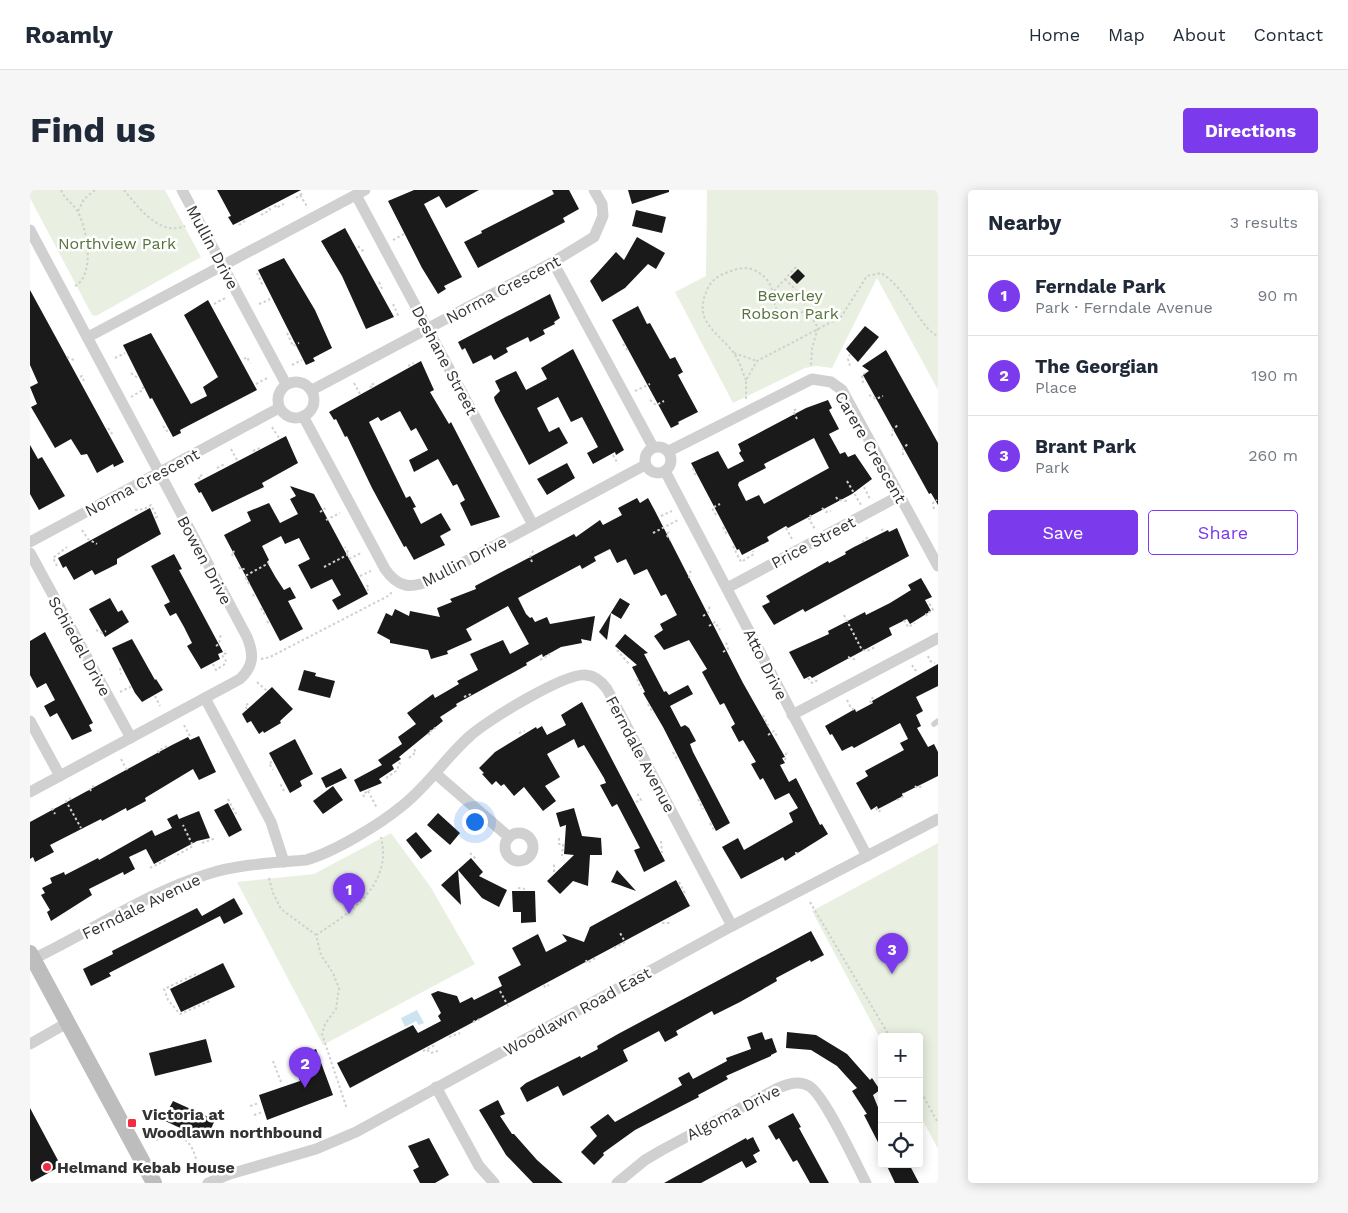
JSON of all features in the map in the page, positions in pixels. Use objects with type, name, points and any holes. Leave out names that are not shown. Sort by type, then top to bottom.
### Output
[{"type":"main road","points":[[32,956],[154,1183]]},
{"type":"street","name":"Mullin Drive","points":[[182,190],[286,384]]},
{"type":"street","name":"Norma Crescent","points":[[312,390],[553,262],[594,237],[601,225],[603,210],[594,190]]},
{"type":"street","points":[[88,337],[361,193]]},
{"type":"street","name":"Deshane Street","points":[[361,193],[428,329],[533,525]]},
{"type":"street","name":"Bowen Drive","points":[[30,230],[247,637],[252,661]]},
{"type":"street","points":[[553,262],[653,447]]},
{"type":"street","points":[[669,452],[812,379]]},
{"type":"street","name":"Carere Crescent","points":[[812,379],[831,382],[842,390],[938,566]]},
{"type":"street","points":[[300,382],[312,390],[314,405],[303,416],[290,417],[279,408],[278,394],[286,384],[300,382]]},
{"type":"street","name":"Norma Crescent","points":[[30,542],[279,408]]},
{"type":"street","name":"Mullin Drive","points":[[303,416],[385,570],[397,583],[408,586],[425,583],[645,465]]},
{"type":"street","points":[[653,447],[662,447],[669,452],[671,464],[665,471],[654,472],[645,465],[646,452],[653,447]]},
{"type":"street","name":"Atto Drive","points":[[665,471],[866,856]]},
{"type":"street","name":"Price Street","points":[[727,588],[899,496]]},
{"type":"street","name":"Schiedel Drive","points":[[30,553],[131,738]]},
{"type":"street","points":[[792,715],[938,638]]},
{"type":"street","points":[[30,792],[240,679],[250,668],[252,661]]},
{"type":"street","name":"Ferndale Avenue","points":[[32,956],[164,892],[206,874],[228,869],[317,857],[375,825],[410,799],[436,774],[469,737],[494,716],[572,677],[586,674],[597,678],[608,689],[732,926]]},
{"type":"street","points":[[205,698],[271,822],[284,862]]},
{"type":"street","points":[[30,721],[60,776]]},
{"type":"street","points":[[436,774],[509,837]]},
{"type":"street","name":"Woodlawn Road East","points":[[208,1183],[230,1174],[316,1149],[356,1132],[732,926],[938,819]]},
{"type":"street","points":[[30,1044],[67,1024]]},
{"type":"street","name":"Algoma Drive","points":[[617,1183],[639,1164],[662,1150],[778,1088],[792,1083],[803,1083],[818,1093],[866,1183]]},
{"type":"street","points":[[436,1087],[480,1166],[494,1183]]},
{"type":"path","points":[[61,190],[77,212],[85,231],[88,258],[81,283],[75,286]]},
{"type":"path","points":[[77,212],[84,198],[95,190]]},
{"type":"path","points":[[124,190],[138,208],[151,219],[170,228],[178,229],[185,226]]},
{"type":"path","points":[[296,198],[302,194],[313,218]]},
{"type":"path","points":[[275,205],[276,208],[284,204]]},
{"type":"path","points":[[261,215],[270,210],[269,208]]},
{"type":"path","points":[[239,225],[245,222]]},
{"type":"path","points":[[393,240],[404,234]]},
{"type":"path","points":[[358,246],[365,253]]},
{"type":"path","points":[[774,291],[796,268]]},
{"type":"path","points":[[746,380],[734,353],[711,330],[704,319],[703,301],[710,284],[716,278],[731,271],[751,269],[768,279],[774,291],[774,304],[784,316],[798,315],[807,309]]},
{"type":"path","points":[[257,273],[263,286]]},
{"type":"path","points":[[752,410],[745,396],[746,380],[757,361],[805,337],[818,328],[834,322],[845,314],[867,276],[881,273],[898,287],[925,325],[938,336]]},
{"type":"path","points":[[785,279],[799,293],[818,328],[812,349],[812,379]]},
{"type":"path","points":[[379,282],[383,290]]},
{"type":"path","points":[[214,304],[237,292]]},
{"type":"path","points":[[260,304],[269,300],[269,296]]},
{"type":"path","points":[[392,304],[398,315],[395,316]]},
{"type":"path","points":[[287,334],[293,346],[299,343]]},
{"type":"path","points":[[623,344],[628,351]]},
{"type":"path","points":[[115,358],[125,353]]},
{"type":"path","points":[[734,353],[757,361]]},
{"type":"path","points":[[850,354],[848,359],[850,366]]},
{"type":"path","points":[[67,357],[76,362]]},
{"type":"path","points":[[244,359],[247,357],[250,363]]},
{"type":"path","points":[[292,365],[302,360]]},
{"type":"path","points":[[408,366],[414,363]]},
{"type":"path","points":[[256,384],[280,371]]},
{"type":"path","points":[[131,373],[139,379]]},
{"type":"path","points":[[863,383],[862,375],[865,373]]},
{"type":"path","points":[[80,376],[82,376],[84,381]]},
{"type":"path","points":[[372,388],[370,386],[376,382]]},
{"type":"path","points":[[354,383],[360,394]]},
{"type":"path","points":[[635,391],[650,384]]},
{"type":"path","points":[[122,402],[143,390],[144,386]]},
{"type":"path","points":[[869,395],[876,399],[883,396]]},
{"type":"path","points":[[650,400],[656,405],[664,401]]},
{"type":"path","points":[[797,419],[793,411],[798,408]]},
{"type":"path","points":[[892,436],[893,429],[898,425]]},
{"type":"path","points":[[163,426],[168,430]]},
{"type":"path","points":[[272,427],[279,438]]},
{"type":"path","points":[[108,428],[113,435]]},
{"type":"path","points":[[903,455],[903,448],[908,444]]},
{"type":"path","points":[[253,451],[260,448]]},
{"type":"path","points":[[231,449],[237,460]]},
{"type":"path","points":[[613,455],[618,464]]},
{"type":"path","points":[[217,468],[223,465],[224,468]]},
{"type":"path","points":[[693,468],[696,477]]},
{"type":"path","points":[[200,480],[198,477],[204,474]]},
{"type":"path","points":[[847,481],[866,514]]},
{"type":"path","points":[[836,497],[838,500],[848,501]]},
{"type":"path","points":[[934,509],[934,503],[938,500]]},
{"type":"path","points":[[716,515],[712,508],[720,504]]},
{"type":"path","points":[[135,510],[144,509],[151,505],[157,517],[155,518]]},
{"type":"path","points":[[320,512],[325,509],[323,506]]},
{"type":"path","points":[[822,508],[826,512],[831,511]]},
{"type":"path","points":[[326,520],[340,513]]},
{"type":"path","points":[[653,533],[688,514]]},
{"type":"path","points":[[810,515],[812,518],[809,519],[820,538]]},
{"type":"path","points":[[723,527],[726,533],[729,532]]},
{"type":"path","points":[[881,530],[886,529]]},
{"type":"path","points":[[82,530],[88,538],[97,544]]},
{"type":"path","points":[[669,532],[666,534],[670,540]]},
{"type":"path","points":[[862,542],[868,537]]},
{"type":"path","points":[[733,546],[741,562],[754,554],[753,551]]},
{"type":"path","points":[[57,566],[53,558],[68,547]]},
{"type":"path","points":[[324,567],[349,554],[345,547]]},
{"type":"path","points":[[532,562],[530,557],[534,549]]},
{"type":"path","points":[[234,556],[231,553],[235,551]]},
{"type":"path","points":[[349,559],[361,553]]},
{"type":"path","points":[[249,584],[245,576],[269,563]]},
{"type":"path","points":[[239,567],[241,570],[246,568]]},
{"type":"path","points":[[690,578],[691,568]]},
{"type":"path","points":[[360,576],[371,571]]},
{"type":"path","points":[[252,661],[270,657],[390,595],[397,583]]},
{"type":"path","points":[[366,585],[369,588],[367,590]]},
{"type":"path","points":[[927,616],[926,614],[933,610],[928,601]]},
{"type":"path","points":[[703,616],[708,612],[710,604]]},
{"type":"path","points":[[260,608],[265,615]]},
{"type":"path","points":[[844,616],[862,650],[868,651],[875,647]]},
{"type":"path","points":[[904,620],[908,627],[914,624]]},
{"type":"path","points":[[267,621],[270,624]]},
{"type":"path","points":[[709,626],[715,622],[720,630]]},
{"type":"path","points":[[96,630],[102,633],[106,631]]},
{"type":"path","points":[[216,646],[219,644],[221,633]]},
{"type":"path","points":[[723,652],[728,649],[726,642]]},
{"type":"path","points":[[213,664],[216,670],[225,664],[226,661],[222,655],[226,653],[225,650]]},
{"type":"path","points":[[618,650],[628,664]]},
{"type":"path","points":[[540,660],[550,654]]},
{"type":"path","points":[[928,656],[929,666]]},
{"type":"path","points":[[848,657],[856,660]]},
{"type":"path","points":[[930,661],[935,663]]},
{"type":"path","points":[[912,665],[915,670],[919,671]]},
{"type":"path","points":[[120,668],[121,674]]},
{"type":"path","points":[[914,674],[915,670]]},
{"type":"path","points":[[808,678],[812,683],[818,680]]},
{"type":"path","points":[[637,680],[641,689]]},
{"type":"path","points":[[257,682],[267,691]]},
{"type":"path","points":[[109,698],[130,687],[131,689]]},
{"type":"path","points":[[464,697],[470,694]]},
{"type":"path","points":[[155,696],[160,706]]},
{"type":"path","points":[[871,703],[870,700],[875,696]]},
{"type":"path","points":[[847,700],[851,708],[857,711]]},
{"type":"path","points":[[247,709],[245,706],[249,703]]},
{"type":"path","points":[[648,704],[653,713]]},
{"type":"path","points":[[764,716],[768,725],[766,726]]},
{"type":"path","points":[[184,725],[191,738]]},
{"type":"path","points":[[430,735],[428,733],[438,726]]},
{"type":"path","points":[[519,733],[525,731]]},
{"type":"path","points":[[768,735],[774,731],[778,738]]},
{"type":"path","points":[[159,752],[167,746]]},
{"type":"path","points":[[409,758],[416,752],[413,748]]},
{"type":"path","points":[[784,760],[787,750]]},
{"type":"path","points":[[673,752],[678,762]]},
{"type":"path","points":[[121,759],[127,770]]},
{"type":"path","points":[[272,762],[269,763],[273,770]]},
{"type":"path","points":[[386,778],[396,771],[398,762]]},
{"type":"path","points":[[284,783],[281,785],[284,791]]},
{"type":"path","points":[[92,791],[90,788],[96,784]]},
{"type":"path","points":[[915,786],[917,788],[923,786]]},
{"type":"path","points":[[364,797],[363,794],[369,790],[377,808]]},
{"type":"path","points":[[636,802],[641,800],[637,793]]},
{"type":"path","points":[[897,800],[904,796],[903,793]]},
{"type":"path","points":[[72,798],[66,801],[81,828]]},
{"type":"path","points":[[228,799],[236,814]]},
{"type":"path","points":[[698,799],[703,809]]},
{"type":"path","points":[[52,808],[56,814]]},
{"type":"path","points":[[876,808],[878,812],[883,809]]},
{"type":"path","points":[[710,823],[715,832]]},
{"type":"path","points":[[177,854],[194,846],[183,825]]},
{"type":"path","points":[[316,935],[354,909],[373,887],[382,862],[383,849],[381,837]]},
{"type":"path","points":[[202,843],[216,838]]},
{"type":"path","points":[[559,838],[559,844],[563,844],[562,856]]},
{"type":"path","points":[[661,841],[662,853]]},
{"type":"path","points":[[470,853],[476,859]]},
{"type":"path","points":[[150,868],[166,860]]},
{"type":"path","points":[[554,864],[554,872]]},
{"type":"path","points":[[269,878],[273,893],[282,909],[316,935],[321,955],[333,973],[339,988],[336,1009],[325,1024],[322,1034],[347,1109]]},
{"type":"path","points":[[679,882],[685,893]]},
{"type":"path","points":[[518,888],[525,889]]},
{"type":"path","points":[[810,902],[888,1033]]},
{"type":"path","points":[[662,923],[670,923]]},
{"type":"path","points":[[614,948],[625,942],[619,931]]},
{"type":"path","points":[[586,960],[587,963],[596,958]]},
{"type":"path","points":[[196,974],[164,989],[168,1000],[180,1014],[210,1001]]},
{"type":"path","points":[[544,985],[545,988],[549,985]]},
{"type":"path","points":[[500,991],[508,1006],[505,1008]]},
{"type":"path","points":[[473,1022],[480,1019]]},
{"type":"path","points":[[449,1037],[460,1033]]},
{"type":"path","points":[[423,1052],[435,1045]]},
{"type":"path","points":[[427,1050],[431,1053],[438,1051]]},
{"type":"path","points":[[273,1061],[281,1082]]},
{"type":"path","points":[[923,1095],[938,1123]]},
{"type":"path","points":[[250,1106],[259,1103]]},
{"type":"path","points":[[254,1116],[263,1112]]},
{"type":"path","points":[[182,1138],[185,1132]]},
{"type":"path","points":[[156,1140],[165,1136],[182,1138],[193,1148],[197,1164]]},
{"type":"green space","name":"Northview Park","points":[[30,190],[165,190],[201,257],[96,316],[92,315],[30,198]]},
{"type":"green space","name":"Beverley Robson Park","points":[[707,190],[938,190],[938,390],[877,278],[832,368],[816,366],[805,368],[733,403],[675,292],[706,276]]},
{"type":"green space","points":[[391,833],[430,886],[475,964],[323,1045],[237,882],[314,874]]},
{"type":"green space","points":[[938,843],[938,1149],[923,1121],[923,1033],[878,1033],[878,1035],[812,911]]},
{"type":"water","points":[[417,1010],[424,1023],[419,1025],[416,1021],[405,1027],[401,1018]]},
{"type":"building","points":[[217,190],[301,190],[233,225],[228,217],[231,216]]},
{"type":"building","points":[[414,190],[479,190],[446,208],[439,196],[424,204],[462,277],[444,286],[446,289],[438,294],[422,268],[388,201]]},
{"type":"building","points":[[552,190],[569,190],[579,209],[563,218],[565,222],[478,268],[464,242],[482,233],[481,231],[554,194]]},
{"type":"building","points":[[628,190],[669,190],[669,192],[632,204]]},
{"type":"building","points":[[636,210],[666,217],[662,233],[632,226]]},
{"type":"building","points":[[345,228],[394,317],[366,329],[342,276],[321,241]]},
{"type":"building","points":[[637,237],[665,253],[656,269],[648,264],[625,288],[602,302],[590,281],[616,252],[624,260]]},
{"type":"building","points":[[284,258],[315,310],[332,348],[313,358],[315,361],[306,365],[258,270]]},
{"type":"building","points":[[798,269],[805,276],[797,284],[790,277]]},
{"type":"building","points":[[30,290],[124,462],[114,467],[113,464],[97,473],[87,454],[81,455],[71,439],[55,448],[31,407],[37,404],[30,387],[38,383],[30,365]]},
{"type":"building","points":[[550,294],[560,318],[554,322],[555,324],[543,330],[545,334],[530,342],[528,337],[506,348],[508,352],[494,360],[491,355],[473,364],[465,348],[462,350],[458,342]]},
{"type":"building","points":[[208,300],[257,390],[180,430],[181,433],[173,437],[152,398],[150,399],[123,345],[151,333],[191,404],[207,396],[203,387],[218,377],[184,315]]},
{"type":"building","points":[[638,306],[647,324],[650,323],[670,359],[675,357],[683,372],[678,375],[698,412],[678,422],[679,424],[671,428],[612,320]]},
{"type":"building","points":[[865,326],[879,337],[858,362],[846,349]]},
{"type":"building","points":[[573,349],[624,450],[616,455],[615,452],[593,464],[587,453],[598,447],[582,417],[571,422],[558,397],[537,408],[549,432],[559,427],[568,443],[529,465],[495,401],[494,397],[500,391],[495,381],[516,371],[526,390],[547,379],[541,368]]},
{"type":"building","points":[[886,350],[938,443],[938,505],[931,493],[929,494],[863,375],[869,371],[862,366]]},
{"type":"building","points":[[421,361],[434,390],[430,392],[449,424],[451,422],[500,517],[471,526],[460,503],[465,500],[457,484],[453,486],[438,459],[414,472],[409,460],[428,450],[416,428],[411,431],[400,411],[381,421],[378,417],[369,422],[406,498],[410,496],[416,507],[413,508],[421,524],[441,513],[451,530],[440,536],[445,545],[414,560],[406,546],[404,547],[372,488],[347,436],[345,437],[336,419],[334,420],[329,412]]},
{"type":"building","points":[[828,400],[832,408],[829,410],[839,429],[829,434],[840,454],[845,452],[848,457],[855,454],[872,479],[852,494],[767,537],[769,541],[742,555],[739,549],[737,550],[691,463],[718,451],[728,469],[744,461],[739,453],[741,451],[738,444],[806,408]],"holes":[[[814,438],[829,468],[764,504],[759,495],[746,501],[738,485],[739,482],[766,468],[764,464]]]},
{"type":"building","points":[[286,436],[298,463],[262,483],[264,487],[212,512],[201,492],[199,493],[194,484]]},
{"type":"building","points":[[30,445],[38,459],[42,457],[65,496],[39,510],[30,494]]},
{"type":"building","points":[[567,463],[575,478],[547,495],[537,479]]},
{"type":"building","points":[[290,486],[314,494],[368,594],[338,610],[332,600],[341,595],[332,579],[311,589],[298,565],[310,559],[299,538],[285,544],[281,536],[262,546],[269,560],[267,562],[276,578],[284,590],[290,587],[296,598],[288,601],[303,629],[280,641],[224,535],[251,521],[247,512],[269,503],[280,523],[298,514],[290,499],[296,496]]},
{"type":"building","points":[[637,498],[640,503],[648,498],[743,683],[785,757],[782,758],[785,763],[780,765],[789,782],[796,778],[820,825],[822,824],[828,834],[785,861],[783,857],[741,879],[722,847],[738,838],[744,850],[793,822],[789,813],[798,808],[789,793],[775,800],[763,778],[760,780],[751,764],[756,762],[743,740],[739,742],[731,727],[735,724],[724,703],[720,705],[702,672],[707,669],[689,640],[664,650],[654,636],[663,630],[660,624],[677,615],[666,594],[661,596],[647,569],[634,575],[626,559],[617,563],[610,549],[594,557],[596,561],[582,569],[580,565],[518,598],[526,614],[530,618],[532,617],[535,622],[547,617],[550,624],[595,616],[591,641],[581,639],[582,643],[561,647],[543,657],[542,654],[526,663],[527,665],[456,704],[457,706],[440,717],[443,721],[399,757],[401,759],[392,765],[394,769],[379,779],[382,783],[360,792],[354,780],[382,765],[378,760],[402,744],[398,737],[416,724],[407,713],[433,694],[435,698],[459,684],[457,681],[478,670],[470,654],[503,640],[510,654],[529,644],[508,606],[466,629],[472,640],[447,651],[448,654],[431,659],[428,650],[390,643],[390,640],[377,633],[386,613],[392,616],[395,609],[409,616],[410,611],[440,617],[437,608],[452,602],[450,599],[476,589],[475,586],[574,534],[576,537],[600,520],[603,525],[622,515],[618,508]]},
{"type":"building","points":[[150,508],[161,534],[117,559],[117,564],[95,575],[92,570],[74,580],[66,566],[63,568],[58,558]]},
{"type":"building","points":[[897,528],[909,556],[805,612],[803,609],[774,625],[762,606],[770,602],[766,596],[828,561],[829,563],[846,554],[845,552],[854,547],[888,530],[889,532]]},
{"type":"building","points":[[174,554],[182,569],[179,570],[223,652],[218,654],[220,659],[201,669],[187,646],[192,643],[176,613],[170,616],[164,605],[170,602],[151,566]]},
{"type":"building","points":[[921,578],[932,597],[925,600],[931,611],[910,624],[907,619],[889,628],[892,635],[812,678],[810,676],[804,679],[789,652],[829,634],[828,631],[865,612],[866,615],[890,603],[911,590],[908,585]]},
{"type":"building","points":[[110,598],[118,612],[122,610],[129,622],[105,637],[89,609]]},
{"type":"building","points":[[620,598],[630,604],[621,619],[611,613],[607,640],[599,632]]},
{"type":"building","points":[[45,632],[93,723],[89,725],[92,731],[72,740],[57,713],[50,717],[44,706],[55,700],[46,683],[37,688],[30,675],[30,641]]},
{"type":"building","points":[[625,634],[648,653],[644,654],[664,692],[666,691],[669,695],[688,685],[693,694],[670,706],[681,727],[685,725],[689,728],[696,741],[690,744],[693,752],[730,823],[716,831],[663,727],[643,693],[645,692],[632,667],[637,665],[615,646]]},
{"type":"building","points":[[132,639],[155,680],[163,690],[142,702],[135,693],[112,648]]},
{"type":"building","points":[[938,664],[938,686],[916,697],[923,711],[916,715],[921,726],[917,728],[928,747],[934,744],[938,752],[938,776],[902,794],[903,796],[878,809],[877,806],[871,810],[856,783],[868,776],[865,771],[904,750],[900,743],[908,739],[900,723],[854,748],[852,746],[842,751],[825,726],[855,709],[856,712],[873,703],[872,701]]},
{"type":"building","points":[[304,670],[316,673],[315,676],[335,681],[330,698],[298,690]]},
{"type":"building","points":[[272,687],[293,709],[280,721],[281,723],[259,734],[251,721],[247,723],[242,714]]},
{"type":"building","points":[[582,702],[665,861],[644,872],[634,850],[640,848],[617,804],[612,807],[600,785],[606,783],[584,745],[578,748],[574,739],[547,754],[560,777],[545,786],[556,801],[543,811],[524,787],[514,796],[504,784],[501,786],[496,781],[492,785],[479,768],[495,752],[536,727],[537,729],[542,726],[547,735],[566,725],[561,715]]},
{"type":"building","points":[[199,736],[216,772],[199,780],[193,769],[145,798],[146,801],[127,811],[126,808],[102,821],[101,819],[50,845],[54,852],[35,862],[33,857],[30,859],[30,822],[172,745],[188,737],[190,740]]},
{"type":"building","points":[[295,739],[313,774],[300,781],[302,786],[290,793],[269,753]]},
{"type":"building","points":[[341,768],[347,778],[326,788],[321,778]]},
{"type":"building","points":[[333,786],[343,800],[323,814],[313,801]]},
{"type":"building","points":[[228,803],[242,830],[229,837],[214,810]]},
{"type":"building","points":[[574,808],[582,836],[601,838],[602,855],[590,855],[588,886],[573,881],[560,894],[547,881],[574,855],[564,854],[566,825],[560,827],[556,813]]},
{"type":"building","points":[[199,811],[210,838],[197,841],[154,864],[146,849],[129,857],[135,869],[124,875],[123,872],[89,889],[92,895],[51,921],[47,912],[50,910],[41,895],[45,893],[42,888],[52,883],[50,878],[64,872],[65,875],[98,858],[99,860],[152,830],[155,836],[172,828],[167,819],[177,814],[179,819]]},
{"type":"building","points":[[438,813],[460,833],[450,845],[427,825]]},
{"type":"building","points":[[416,832],[432,851],[421,859],[406,840]]},
{"type":"building","points":[[471,858],[483,872],[479,876],[507,890],[499,907],[482,898],[458,870],[461,905],[441,885]]},
{"type":"building","points":[[617,870],[636,891],[611,882]]},
{"type":"building","points":[[676,880],[690,906],[350,1088],[337,1063],[413,1025],[418,1033],[441,1021],[438,1016],[441,1013],[431,994],[438,991],[457,996],[460,1003],[472,997],[474,1000],[502,986],[498,977],[521,965],[512,948],[538,934],[546,952],[567,941],[562,934],[584,942],[590,927]]},
{"type":"building","points":[[512,891],[535,891],[536,922],[521,923],[521,912],[513,912]]},
{"type":"building","points":[[234,898],[243,914],[224,924],[220,916],[109,973],[111,976],[91,986],[83,969],[113,954],[112,951],[197,908],[202,916]]},
{"type":"building","points":[[811,931],[824,955],[811,962],[810,960],[776,978],[777,981],[714,1015],[712,1011],[676,1031],[678,1035],[665,1042],[659,1031],[623,1050],[628,1061],[563,1096],[558,1086],[527,1102],[520,1088],[526,1083],[598,1049],[597,1046],[618,1034]]},
{"type":"building","points":[[223,963],[235,987],[181,1012],[170,989]]},
{"type":"building","points":[[762,1032],[765,1040],[772,1038],[777,1052],[726,1076],[728,1079],[698,1095],[699,1097],[635,1130],[603,1153],[604,1155],[594,1165],[581,1152],[597,1136],[590,1127],[608,1114],[615,1122],[682,1085],[678,1078],[689,1072],[693,1079],[727,1061],[726,1058],[751,1049],[747,1037]]},
{"type":"building","points":[[787,1032],[816,1035],[847,1054],[870,1080],[872,1078],[878,1087],[878,1091],[873,1095],[878,1107],[878,1142],[864,1115],[867,1114],[852,1091],[857,1088],[837,1066],[811,1050],[786,1048]]},
{"type":"building","points":[[206,1039],[212,1062],[155,1076],[149,1053]]},
{"type":"building","points":[[316,1049],[333,1095],[267,1120],[259,1095],[300,1081],[292,1059]]},
{"type":"building","points":[[498,1100],[505,1114],[500,1116],[512,1134],[563,1183],[533,1183],[506,1155],[479,1110]]},
{"type":"building","points":[[173,1101],[215,1120],[206,1140],[163,1120]]},
{"type":"building","points":[[30,1108],[61,1166],[30,1183]]},
{"type":"building","points":[[793,1113],[801,1127],[799,1128],[829,1183],[810,1183],[797,1160],[793,1162],[779,1138],[776,1140],[768,1126]]},
{"type":"building","points":[[753,1137],[760,1151],[753,1155],[757,1162],[746,1168],[742,1161],[701,1183],[664,1183],[746,1138],[747,1140]]},
{"type":"building","points":[[429,1138],[449,1175],[435,1183],[420,1183],[413,1170],[419,1167],[408,1146]]},
{"type":"building","points":[[888,1168],[911,1168],[919,1183],[895,1183]]},
{"type":"place","name":"Ferndale Park","points":[[349,914]]},
{"type":"place","name":"Brant Park","points":[[892,974]]},
{"type":"place","name":"The Georgian","points":[[305,1088]]},
{"type":"place","name":"Victoria at Woodlawn northbound","points":[[132,1123]]},
{"type":"place","name":"Helmand Kebab House","points":[[47,1167]]}]
